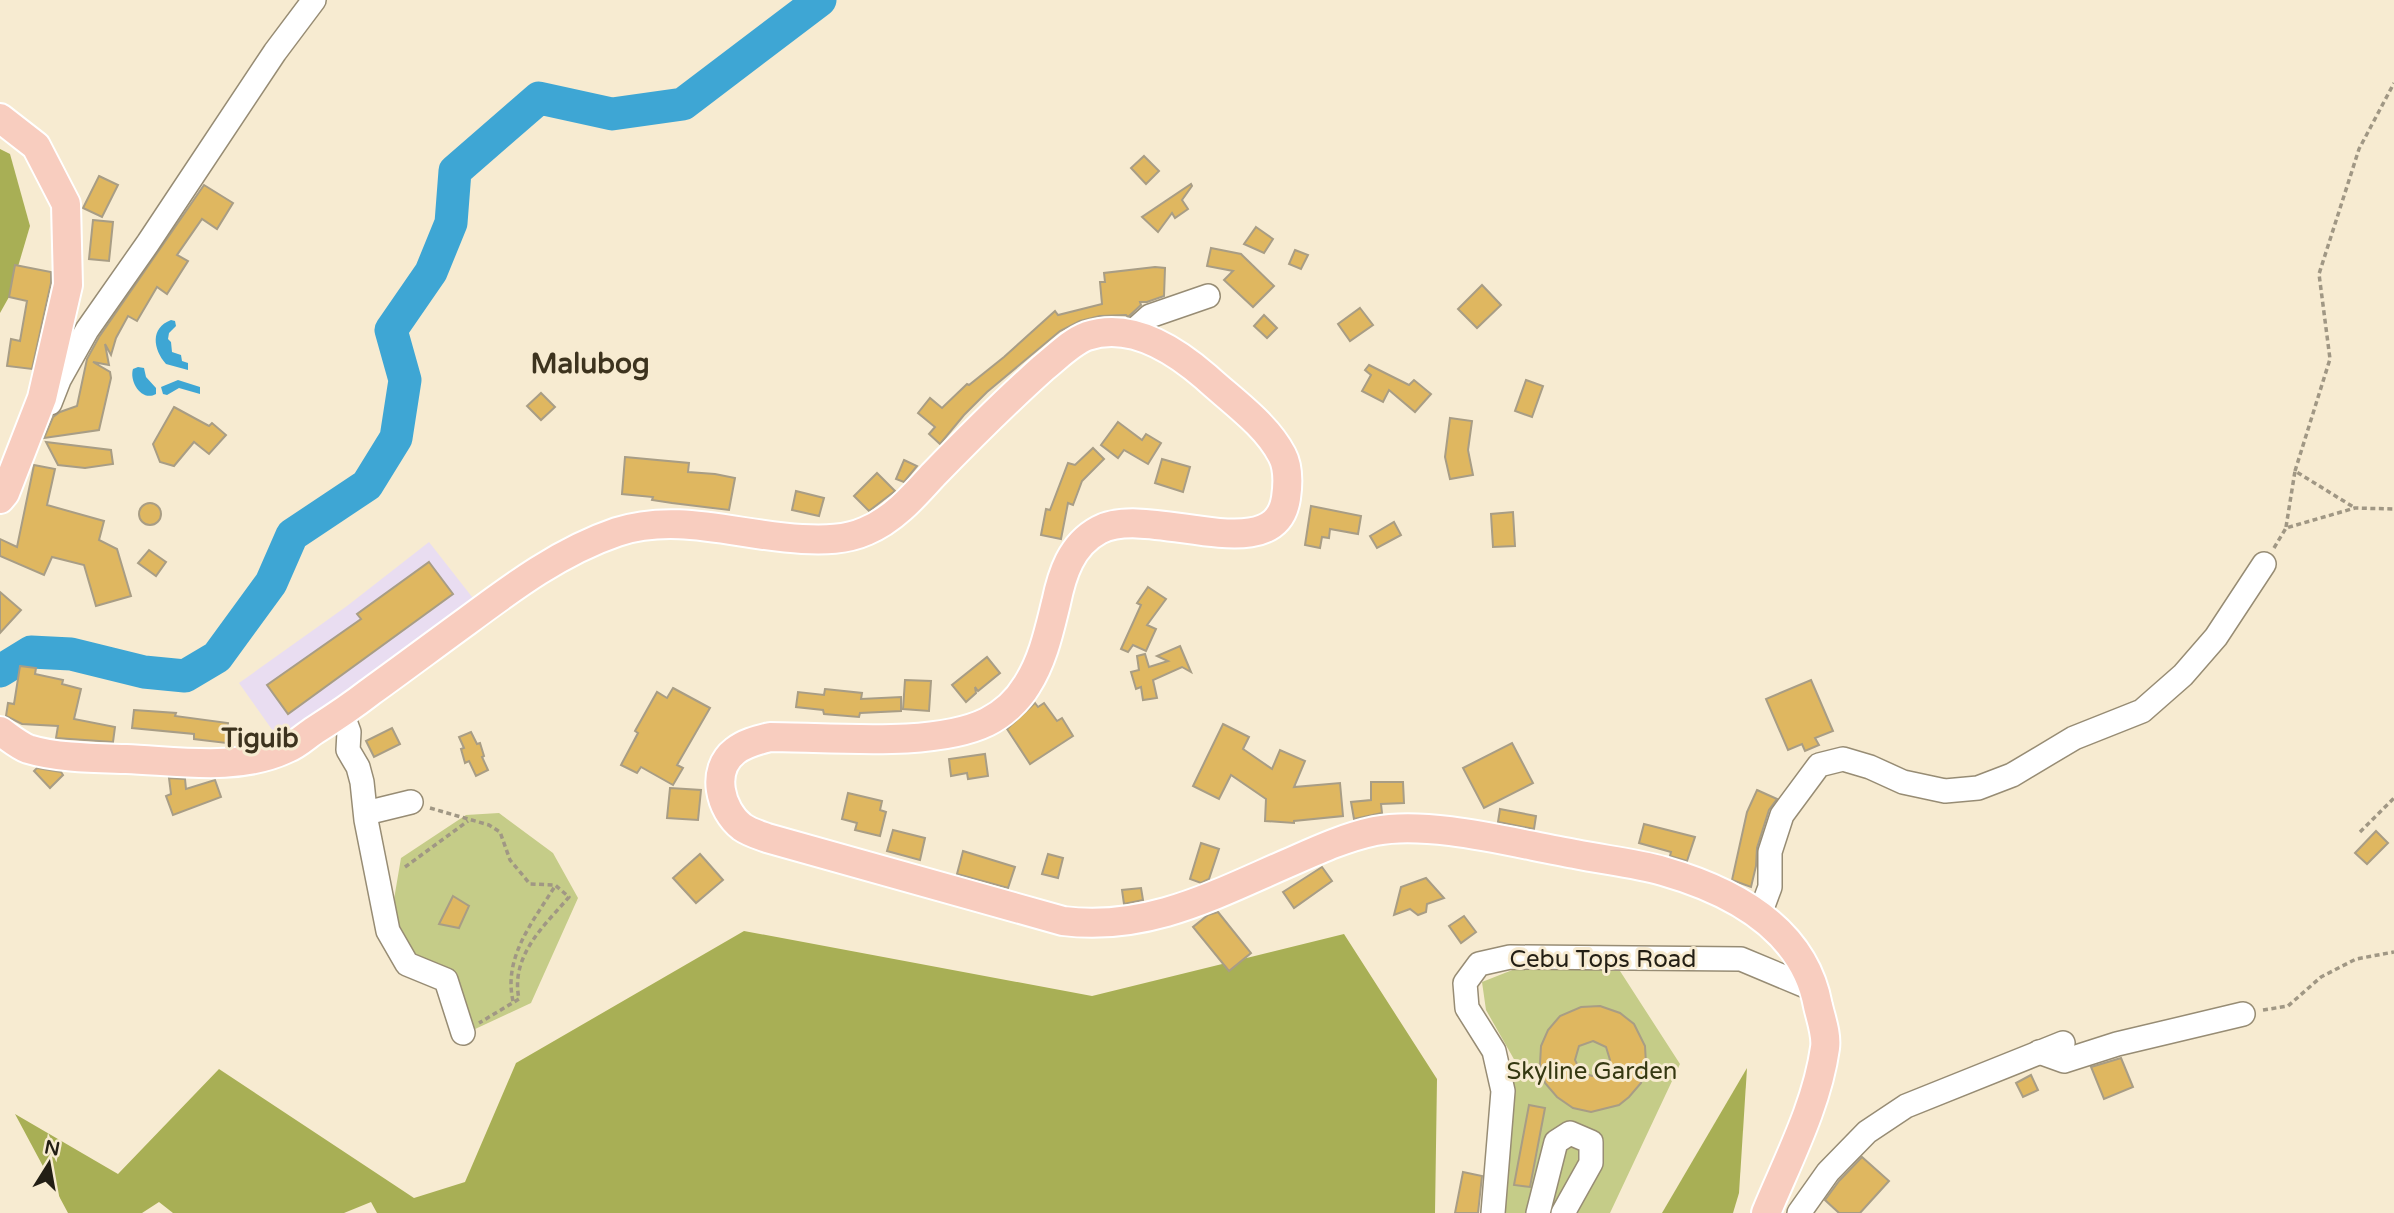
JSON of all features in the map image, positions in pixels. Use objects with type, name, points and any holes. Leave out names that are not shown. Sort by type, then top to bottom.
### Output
[{"type":"main road","points":[[0,118],[36,146],[66,204],[68,285],[42,398],[5,493],[0,499]]},
{"type":"main road","points":[[0,731],[24,748],[77,757],[225,762],[250,760],[289,748],[342,713],[514,586],[579,546],[624,530],[659,523],[833,540],[864,532],[910,500],[1021,388],[1071,345],[1093,335],[1119,332],[1130,334],[1171,350],[1191,364],[1261,427],[1275,444],[1286,462],[1287,475],[1284,508],[1277,519],[1255,534],[1227,534],[1124,522],[1100,530],[1079,546],[1067,564],[1044,651],[1026,687],[1009,708],[990,721],[964,730],[912,738],[770,737],[750,742],[733,751],[720,777],[723,803],[730,815],[744,828],[767,838],[1063,921],[1089,925],[1132,921],[1186,907],[1345,838],[1378,831],[1425,828],[1663,871],[1725,894],[1760,914],[1798,954],[1815,990],[1826,1045],[1817,1087],[1766,1213]]},
{"type":"street","points":[[29,432],[44,415],[59,380],[87,330],[275,52],[314,0]]},
{"type":"street","points":[[1130,334],[1150,316],[1208,296]]},
{"type":"street","points":[[1760,914],[1770,887],[1770,852],[1782,815],[1818,765],[1843,759],[1870,767],[1903,782],[1945,791],[1978,788],[2012,775],[2074,738],[2142,711],[2183,675],[2216,637],[2264,564]]},
{"type":"street","points":[[342,713],[349,732],[348,750],[358,767],[388,931],[407,964],[446,980],[463,1033]]},
{"type":"street","points":[[366,813],[411,802]]},
{"type":"street","name":"Cebu Tops Road","points":[[1493,1213],[1503,1091],[1494,1051],[1467,1008],[1465,983],[1479,964],[1510,957],[1741,959],[1815,990]]},
{"type":"street","points":[[2039,1052],[2064,1061],[2117,1044],[2244,1014]]},
{"type":"street","points":[[1799,1213],[1828,1172],[1867,1132],[1906,1106],[2063,1043]]},
{"type":"street","points":[[1538,1213],[1556,1142],[1570,1133],[1591,1142],[1591,1163],[1563,1213]]},
{"type":"path","points":[[2264,564],[2286,528],[2295,471],[2330,359],[2319,274],[2359,149],[2394,83]]},
{"type":"path","points":[[2295,471],[2355,508]]},
{"type":"path","points":[[2286,528],[2355,508],[2394,509]]},
{"type":"path","points":[[2360,832],[2394,798]]},
{"type":"path","points":[[411,802],[468,821],[489,825],[500,832],[510,860],[530,884],[555,885],[569,897],[531,942],[520,963],[516,985],[519,999],[463,1033]]},
{"type":"path","points":[[405,867],[468,821]]},
{"type":"path","points":[[513,1001],[509,985],[516,949],[555,885]]},
{"type":"path","points":[[2244,1014],[2288,1006],[2321,977],[2356,959],[2394,952]]},
{"type":"shaded area","points":[[429,542],[476,602],[278,738],[239,683],[347,606]]},
{"type":"green space","points":[[0,149],[10,154],[30,226],[9,297],[0,313]]},
{"type":"green space","points":[[499,813],[553,853],[578,898],[531,1003],[473,1030],[448,971],[413,963],[392,911],[401,858],[466,815]]},
{"type":"green space","points":[[744,931],[1092,996],[1344,934],[1437,1079],[1435,1213],[377,1213],[371,1202],[344,1213],[173,1213],[159,1202],[142,1213],[68,1213],[15,1114],[118,1174],[219,1069],[414,1198],[465,1182],[516,1063]]},
{"type":"green space","name":"Skyline Garden","points":[[1525,965],[1620,971],[1680,1064],[1610,1213],[1498,1213],[1515,1061],[1486,1010],[1482,982]]},
{"type":"green space","points":[[1747,1068],[1739,1193],[1733,1213],[1662,1213]]},
{"type":"water","points":[[171,320],[175,321],[176,326],[169,333],[168,339],[172,352],[181,355],[182,361],[188,363],[188,370],[166,364],[158,352],[157,333]]},
{"type":"water","points":[[144,368],[146,377],[156,388],[156,394],[146,395],[135,385],[132,374],[133,369]]},
{"type":"water","points":[[178,380],[200,387],[200,394],[179,388],[167,395],[163,394],[161,387]]},
{"type":"building","points":[[1144,156],[1159,171],[1146,184],[1131,168]]},
{"type":"building","points":[[99,176],[118,185],[102,217],[83,208]]},
{"type":"building","points":[[1191,184],[1182,200],[1188,209],[1175,218],[1172,213],[1158,232],[1142,217]]},
{"type":"building","points":[[204,185],[233,203],[217,229],[202,219],[177,255],[188,261],[167,294],[157,287],[137,321],[128,316],[116,338],[111,355],[105,344],[109,365],[93,362],[110,372],[111,378],[99,430],[44,438],[53,417],[77,406],[87,359],[99,337]]},
{"type":"building","points":[[93,220],[113,222],[109,261],[89,259]]},
{"type":"building","points":[[1256,227],[1273,239],[1264,253],[1244,244]]},
{"type":"building","points":[[1211,248],[1241,254],[1274,286],[1253,307],[1224,280],[1233,271],[1207,266]]},
{"type":"building","points":[[1295,250],[1308,255],[1301,269],[1289,264]]},
{"type":"building","points":[[15,265],[51,272],[51,283],[32,369],[7,366],[11,339],[20,341],[27,301],[9,297]]},
{"type":"building","points":[[1165,268],[1164,296],[1140,302],[1141,305],[1128,317],[1100,316],[1080,321],[1060,331],[987,392],[940,444],[929,434],[935,427],[918,413],[930,398],[942,408],[1055,311],[1058,315],[1102,304],[1100,282],[1105,282],[1104,273]]},
{"type":"building","points":[[1482,285],[1501,305],[1477,328],[1458,309]]},
{"type":"building","points":[[1360,308],[1373,325],[1350,341],[1338,324]]},
{"type":"building","points":[[1264,315],[1277,328],[1267,338],[1254,326]]},
{"type":"building","points":[[1369,365],[1409,385],[1414,380],[1431,394],[1415,412],[1389,390],[1383,402],[1362,391],[1371,375],[1365,370]]},
{"type":"building","points":[[1526,380],[1543,386],[1532,417],[1515,411]]},
{"type":"building","points":[[541,393],[555,407],[541,420],[527,406]]},
{"type":"building","points":[[174,407],[209,426],[212,423],[226,435],[209,454],[194,442],[174,466],[160,462],[153,444]]},
{"type":"building","points":[[1450,418],[1472,421],[1468,450],[1473,475],[1450,479],[1445,457]]},
{"type":"building","points":[[1118,422],[1142,440],[1146,434],[1161,443],[1148,464],[1124,450],[1118,458],[1101,445]]},
{"type":"building","points":[[46,442],[111,450],[113,464],[85,468],[58,465]]},
{"type":"building","points":[[1093,448],[1104,459],[1082,481],[1073,505],[1068,503],[1061,539],[1041,535],[1046,509],[1050,510],[1068,463],[1075,465]]},
{"type":"building","points":[[625,457],[689,463],[688,472],[735,478],[729,510],[622,494]]},
{"type":"building","points":[[1162,459],[1190,467],[1183,492],[1155,483]]},
{"type":"building","points":[[904,460],[917,466],[904,482],[896,479]]},
{"type":"building","points":[[34,465],[55,469],[47,505],[104,521],[99,540],[117,549],[131,596],[96,606],[84,565],[52,557],[44,575],[0,556],[0,539],[17,547]]},
{"type":"building","points":[[877,473],[895,491],[869,511],[854,496]]},
{"type":"building","points":[[796,491],[824,498],[819,516],[792,510]]},
{"type":"building","points":[[150,503],[158,506],[161,514],[158,522],[150,525],[142,522],[139,514],[142,506]]},
{"type":"building","points":[[1311,506],[1361,516],[1358,534],[1330,529],[1329,538],[1322,537],[1320,548],[1305,545]]},
{"type":"building","points":[[1513,512],[1515,546],[1493,547],[1491,514]]},
{"type":"building","points":[[1394,522],[1401,535],[1377,548],[1370,536]]},
{"type":"building","points":[[149,550],[166,562],[156,576],[138,563]]},
{"type":"building","points":[[429,562],[453,594],[288,714],[267,685],[361,619],[357,614]]},
{"type":"building","points":[[1148,587],[1166,599],[1147,625],[1156,629],[1146,651],[1133,645],[1128,652],[1121,649],[1141,605],[1137,603]]},
{"type":"building","points":[[0,592],[21,610],[0,633]]},
{"type":"building","points":[[1180,646],[1191,672],[1182,667],[1153,680],[1157,698],[1143,700],[1141,687],[1136,689],[1131,672],[1139,670],[1137,656],[1145,654],[1149,667],[1168,661],[1157,656]]},
{"type":"building","points":[[987,657],[1000,673],[978,691],[975,687],[976,693],[966,702],[952,685]]},
{"type":"building","points":[[20,666],[36,668],[35,674],[63,680],[62,684],[81,689],[74,719],[115,727],[113,742],[56,738],[58,726],[22,724],[6,716],[8,703],[14,704]]},
{"type":"building","points":[[905,680],[931,681],[929,711],[903,709]]},
{"type":"building","points":[[1811,680],[1833,731],[1815,738],[1819,745],[1805,751],[1802,744],[1788,750],[1766,699]]},
{"type":"building","points":[[673,688],[710,708],[677,765],[683,768],[673,785],[641,767],[637,773],[621,765],[638,733],[635,731],[657,692],[667,698]]},
{"type":"building","points":[[825,689],[862,693],[861,699],[901,697],[901,711],[860,713],[859,717],[824,714],[823,710],[796,707],[798,692],[824,695]]},
{"type":"building","points":[[1035,703],[1038,707],[1044,703],[1057,721],[1062,718],[1073,736],[1030,764],[1007,729]]},
{"type":"building","points":[[134,710],[176,713],[175,716],[228,723],[226,743],[194,739],[194,734],[132,728]]},
{"type":"building","points":[[1223,724],[1249,737],[1243,749],[1272,769],[1280,750],[1305,761],[1294,787],[1340,783],[1343,816],[1294,823],[1265,821],[1266,799],[1231,775],[1219,799],[1193,786]]},
{"type":"building","points":[[392,728],[400,744],[374,757],[366,741]]},
{"type":"building","points":[[471,732],[477,744],[480,743],[488,770],[476,776],[469,761],[465,763],[461,749],[464,748],[459,737]]},
{"type":"building","points":[[1512,743],[1533,783],[1484,808],[1463,768]]},
{"type":"building","points":[[985,754],[988,776],[968,779],[967,773],[951,776],[949,759]]},
{"type":"building","points":[[37,768],[61,772],[63,775],[50,788],[34,771]]},
{"type":"building","points":[[169,778],[185,779],[186,789],[215,780],[221,797],[173,815],[166,796],[171,794]]},
{"type":"building","points":[[1371,782],[1403,782],[1404,803],[1381,804],[1382,813],[1354,819],[1351,802],[1371,800]]},
{"type":"building","points":[[670,788],[701,790],[698,820],[667,818]]},
{"type":"building","points":[[1757,790],[1777,799],[1769,810],[1757,848],[1751,887],[1732,880],[1747,812]]},
{"type":"building","points":[[848,793],[882,801],[880,810],[886,812],[880,836],[855,830],[857,823],[842,819]]},
{"type":"building","points":[[1500,809],[1536,816],[1534,829],[1498,822]]},
{"type":"building","points":[[1644,824],[1695,837],[1687,861],[1670,856],[1671,852],[1639,843]]},
{"type":"building","points":[[893,830],[925,838],[920,860],[887,851]]},
{"type":"building","points":[[2376,831],[2388,843],[2367,864],[2355,853]]},
{"type":"building","points":[[1201,843],[1219,849],[1209,879],[1201,883],[1190,879]]},
{"type":"building","points":[[963,851],[1015,867],[1008,888],[957,874]]},
{"type":"building","points":[[700,854],[723,880],[696,903],[673,878]]},
{"type":"building","points":[[1048,854],[1063,858],[1058,878],[1042,874]]},
{"type":"building","points":[[1322,867],[1332,881],[1294,908],[1283,892]]},
{"type":"building","points":[[1426,878],[1444,898],[1427,904],[1426,912],[1418,915],[1410,909],[1394,915],[1401,887]]},
{"type":"building","points":[[1141,888],[1143,900],[1124,904],[1122,890]]},
{"type":"building","points":[[453,896],[469,906],[459,928],[439,924]]},
{"type":"building","points":[[1218,912],[1251,953],[1229,971],[1193,927],[1208,915]]},
{"type":"building","points":[[1464,916],[1476,932],[1461,943],[1449,926]]},
{"type":"building","points":[[1600,1006],[1620,1013],[1634,1024],[1645,1046],[1646,1064],[1641,1083],[1619,1105],[1591,1112],[1573,1108],[1557,1097],[1545,1083],[1540,1064],[1541,1046],[1548,1030],[1560,1016],[1581,1007]],"holes":[[[1593,1041],[1606,1047],[1610,1060],[1603,1073],[1592,1076],[1581,1072],[1575,1060],[1579,1046]]]},
{"type":"building","points":[[2121,1058],[2133,1087],[2104,1099],[2091,1067]]},
{"type":"building","points":[[2031,1075],[2038,1090],[2023,1097],[2016,1083]]},
{"type":"building","points":[[1529,1105],[1545,1108],[1530,1187],[1514,1185]]},
{"type":"building","points":[[1862,1157],[1889,1181],[1860,1213],[1839,1213],[1825,1200]]},
{"type":"building","points":[[1463,1172],[1482,1176],[1478,1213],[1455,1213]]},
{"type":"waterway","points":[[0,671],[31,652],[71,654],[144,672],[185,676],[217,657],[271,583],[292,535],[367,485],[396,438],[405,380],[391,330],[431,272],[451,223],[455,171],[539,98],[612,114],[683,104],[820,0]]},
{"type":"district","name":"Malubog","points":[[590,363]]},
{"type":"district","name":"Tiguib","points":[[260,738]]}]
